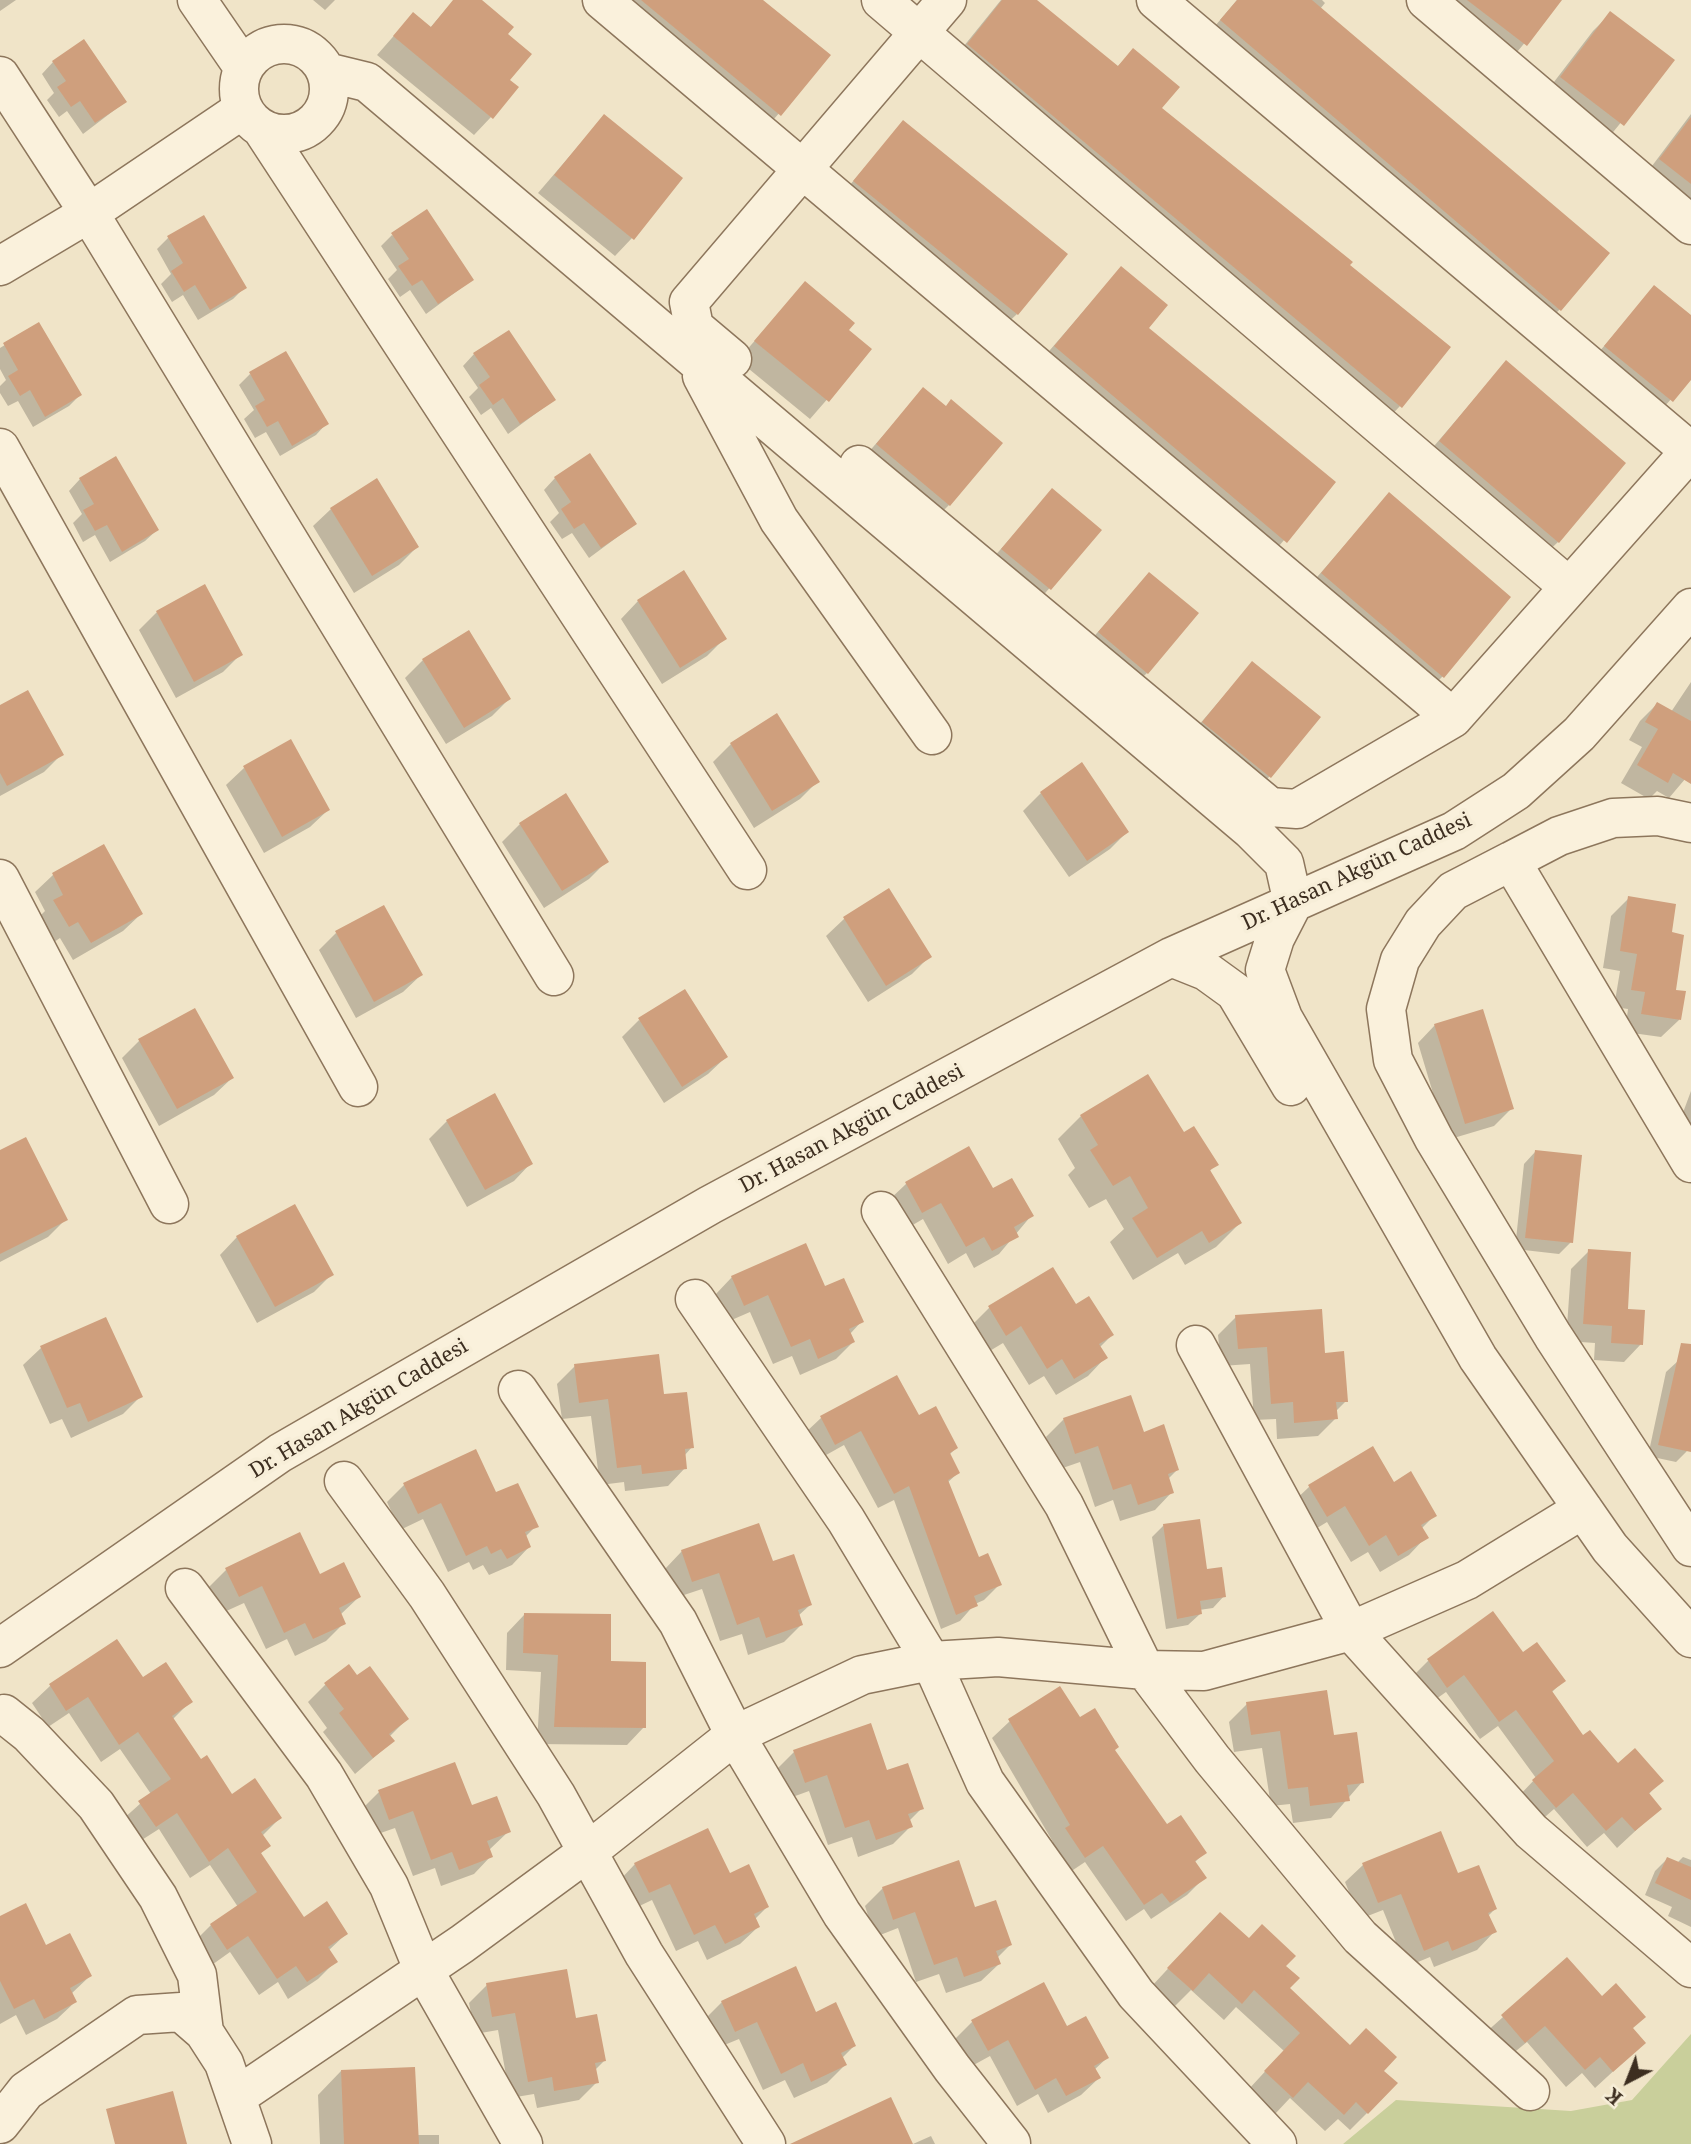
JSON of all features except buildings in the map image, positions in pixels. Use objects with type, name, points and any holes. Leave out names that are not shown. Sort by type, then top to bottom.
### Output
[{"type":"street","points":[[197,0],[243,67]]},
{"type":"street","points":[[602,0],[1453,718]]},
{"type":"street","points":[[881,0],[1569,587]]},
{"type":"street","points":[[947,0],[689,302],[694,327],[1270,807],[1297,809],[1453,718],[1691,451],[1156,0]]},
{"type":"street","points":[[1426,0],[1691,225]]},
{"type":"street","points":[[747,870],[252,119],[239,81],[243,67],[264,48],[293,44],[307,50],[326,72],[367,82],[1251,830],[1284,863],[1293,903],[1275,938],[1265,970],[1283,1018],[1478,1358],[1575,1514],[1583,1545],[1691,1667]]},
{"type":"street","points":[[252,119],[289,134],[314,123],[328,100],[326,72]]},
{"type":"street","points":[[0,76],[89,213],[554,976]]},
{"type":"street","points":[[0,267],[252,119]]},
{"type":"street","points":[[692,359],[779,520],[932,734]]},
{"type":"street","points":[[0,448],[358,1087]]},
{"type":"street","name":"Dr. Hasan Akgün Caddesi","points":[[0,1648],[280,1452],[710,1205],[1171,957],[1454,831],[1516,791],[1579,734],[1691,608]]},
{"type":"street","points":[[1691,823],[1658,817],[1613,818],[1559,836],[1453,891],[1423,923],[1400,960],[1386,1009],[1393,1060],[1434,1139],[1553,1336],[1691,1546]]},
{"type":"street","points":[[1511,861],[1691,1163]]},
{"type":"street","points":[[0,879],[169,1203]]},
{"type":"street","points":[[1171,957],[1206,971],[1235,992],[1359,1200],[1575,1514],[1610,1548],[1691,1638]]},
{"type":"street","points":[[881,1211],[1064,1505],[1145,1670],[1213,1759],[1360,1937],[1530,2091]]},
{"type":"street","points":[[695,1298],[846,1520],[931,1661],[985,1782],[1128,1983],[1277,2144]]},
{"type":"street","points":[[1196,1345],[1351,1631],[1531,1831],[1691,1968]]},
{"type":"street","points":[[517,1391],[678,1622],[735,1735],[842,1914],[952,2068],[1011,2143]]},
{"type":"street","points":[[344,1481],[427,1595],[556,1795],[644,1954],[766,2144]]},
{"type":"street","points":[[236,2097],[586,1853],[735,1735],[862,1675],[931,1661],[998,1657],[1145,1670],[1203,1671],[1351,1631],[1467,1580],[1575,1514]]},
{"type":"street","points":[[185,1588],[324,1775],[389,1886],[423,1969],[523,2144]]},
{"type":"street","points":[[4,1714],[29,1734],[96,1805],[158,1897],[197,1975],[204,2032]]},
{"type":"street","points":[[3,2110],[26,2091],[137,2015],[181,2012],[204,2032],[223,2063],[252,2144]]},
{"type":"green space","points":[[1691,2034],[1691,2144],[1343,2144],[1396,2100],[1571,2111],[1632,2100]]}]
